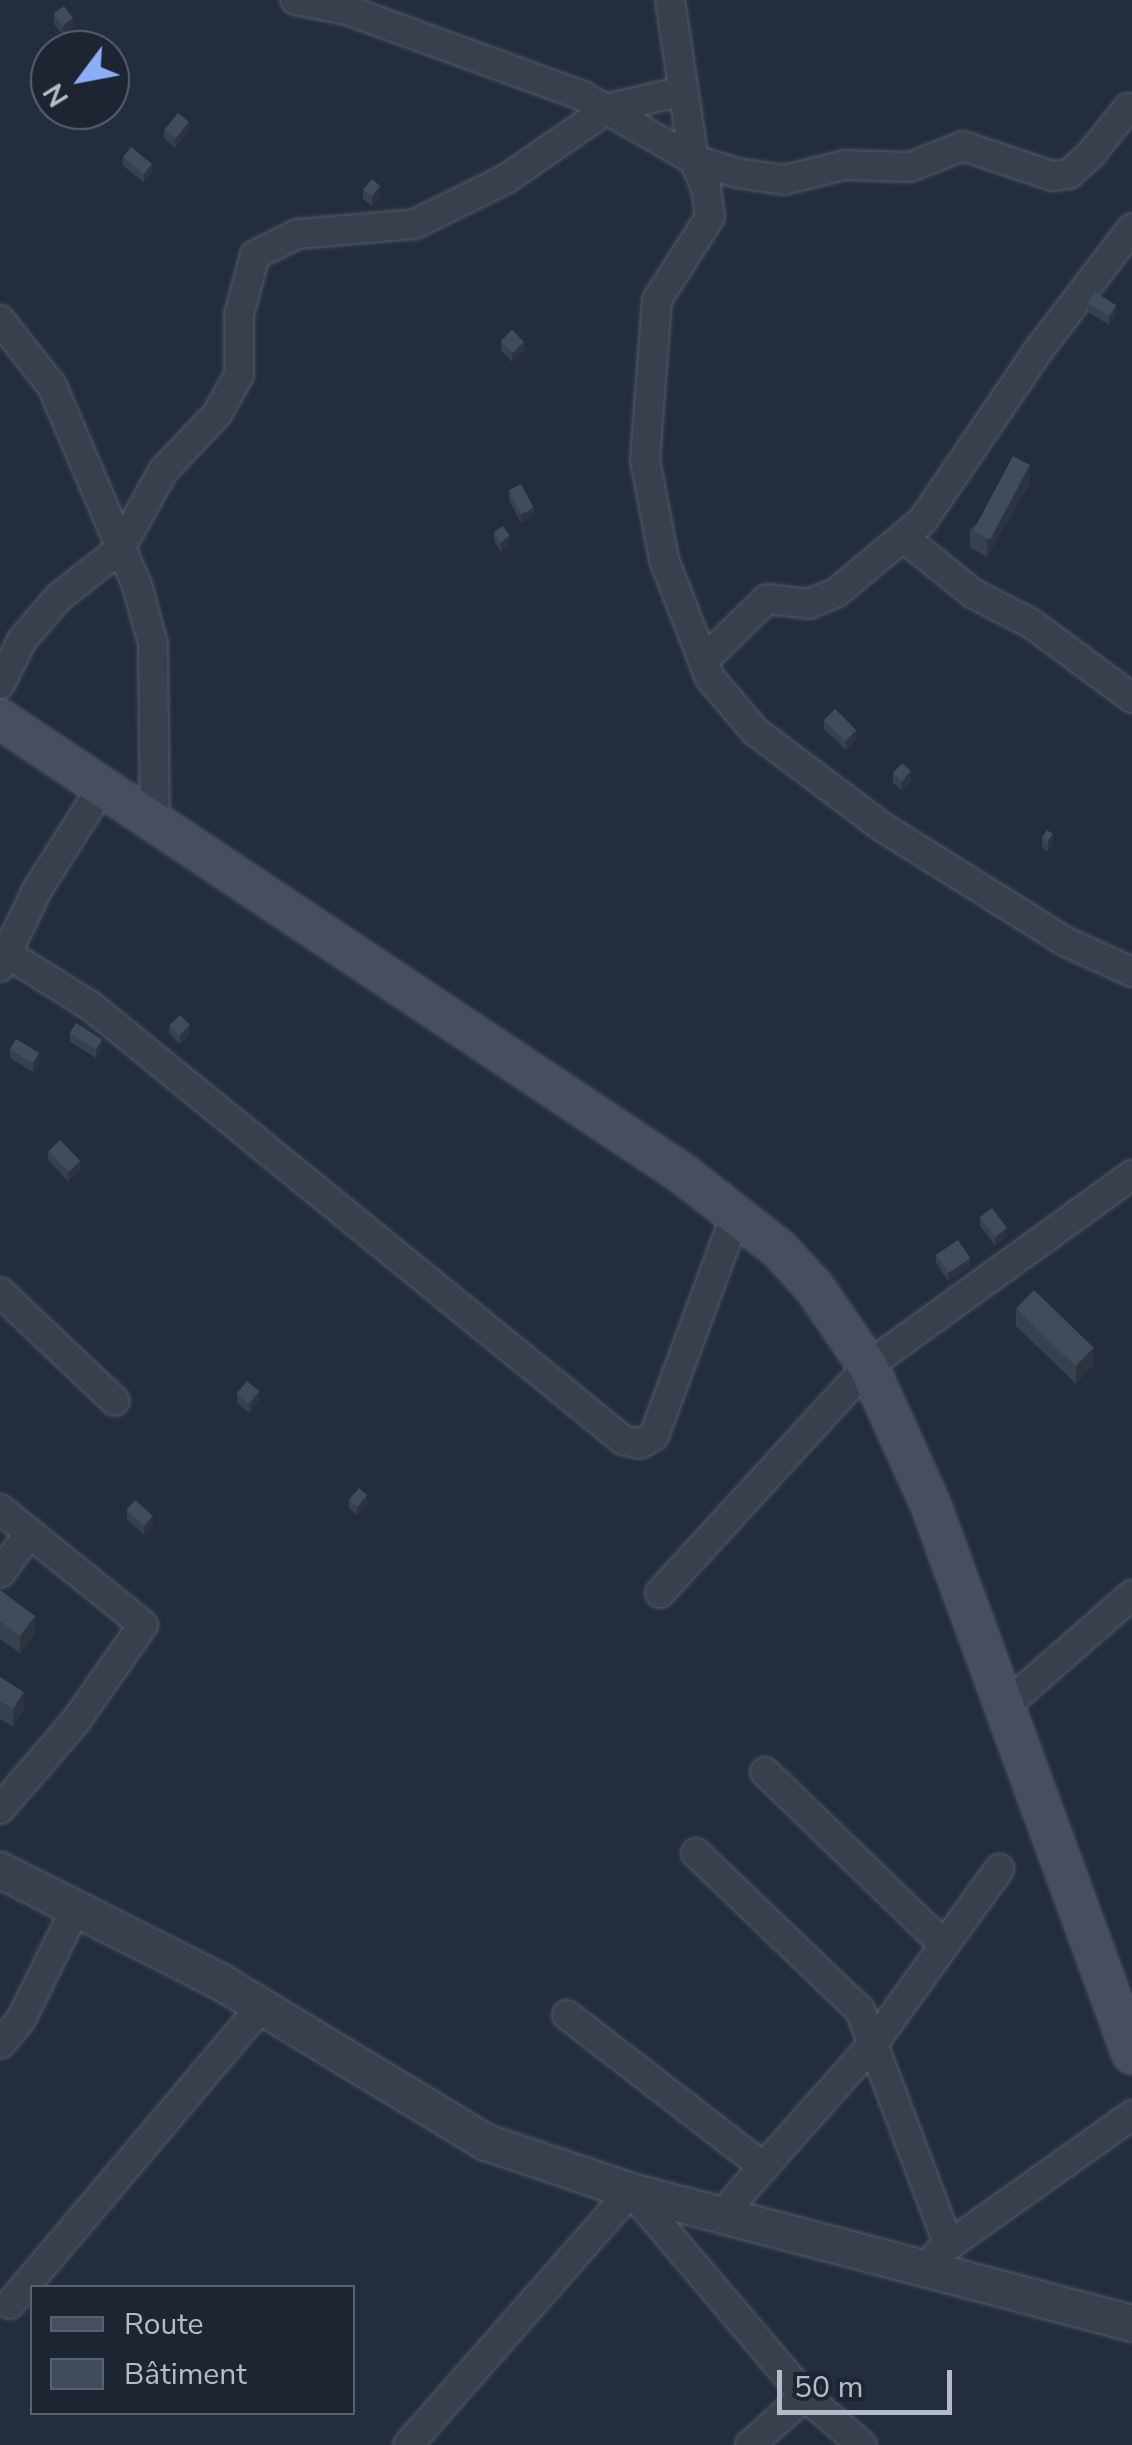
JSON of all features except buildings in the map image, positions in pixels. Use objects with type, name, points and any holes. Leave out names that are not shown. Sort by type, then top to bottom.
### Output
[{"type":"main road","points":[[0,719],[737,1212],[814,1287],[868,1366],[930,1503],[1132,2054]]},
{"type":"street","points":[[295,0],[348,10],[609,108],[694,160],[784,180],[845,165],[910,167],[963,146],[1052,176],[1068,174],[1091,154],[1128,108],[1132,111]]},
{"type":"street","points":[[670,0],[694,160],[706,188],[710,216],[657,300],[645,460],[664,560],[703,662],[731,707],[755,731],[881,826],[1064,941],[1132,972]]},
{"type":"street","points":[[0,684],[22,640],[58,598],[120,550],[163,472],[217,414],[239,375],[239,315],[255,255],[297,234],[415,224],[456,207],[609,108],[683,91]]},
{"type":"street","points":[[703,662],[767,599],[809,604],[837,592],[923,520],[1037,352],[1132,228]]},
{"type":"street","points":[[0,320],[52,386],[137,584],[153,644],[155,821]]},
{"type":"street","points":[[903,536],[974,594],[1032,624],[1132,698]]},
{"type":"street","points":[[102,787],[37,890],[3,960],[92,1008],[624,1440],[640,1444],[654,1436],[737,1212]]},
{"type":"street","points":[[660,1593],[868,1366],[1132,1175]]},
{"type":"street","points":[[0,1292],[114,1401]]},
{"type":"street","points":[[0,1510],[142,1625],[75,1722],[0,1808]]},
{"type":"street","points":[[0,1573],[30,1533]]},
{"type":"street","points":[[1004,1707],[1132,1596]]},
{"type":"street","points":[[765,1772],[944,1945]]},
{"type":"street","points":[[696,1853],[860,2010],[949,2245]]},
{"type":"street","points":[[721,2215],[874,2044],[999,1869]]},
{"type":"street","points":[[0,1870],[261,2006],[486,2142],[631,2191],[1132,2323]]},
{"type":"street","points":[[0,2044],[20,2021],[76,1908]]},
{"type":"street","points":[[10,2304],[261,2006]]},
{"type":"street","points":[[568,2015],[764,2168]]},
{"type":"street","points":[[918,2266],[1132,2114]]},
{"type":"street","points":[[631,2191],[805,2396],[862,2445]]},
{"type":"street","points":[[408,2445],[631,2191]]},
{"type":"street","points":[[750,2445],[805,2396]]}]
